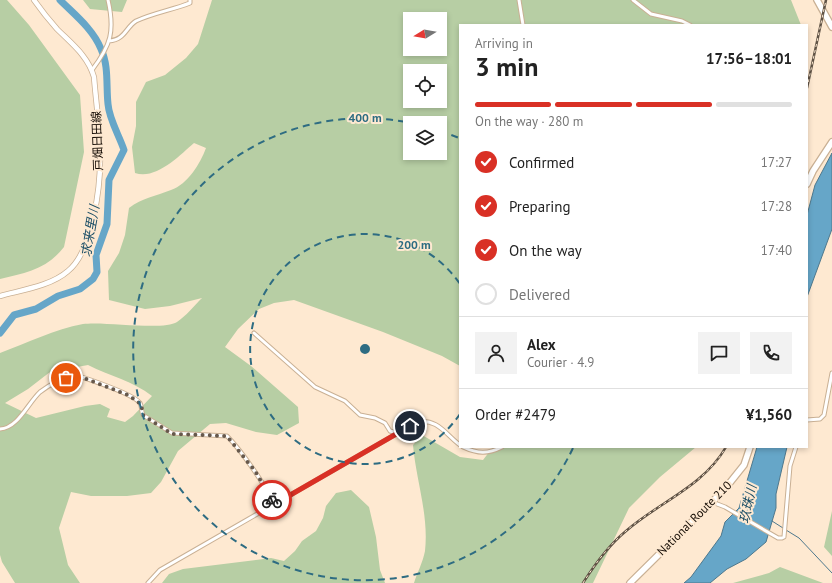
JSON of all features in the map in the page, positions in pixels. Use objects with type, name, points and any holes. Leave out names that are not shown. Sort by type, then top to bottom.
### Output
[{"type":"highway","points":[[817,0],[832,27]]},
{"type":"highway","points":[[808,182],[813,171],[832,142]]},
{"type":"highway","name":"National Route 210","points":[[630,583],[712,502],[744,465],[750,448]]},
{"type":"main road","name":"戸畑日田線","points":[[0,296],[60,277],[73,268],[82,252],[92,221],[98,184],[100,154],[94,77],[92,70],[87,60],[58,29],[34,0]]},
{"type":"street","points":[[92,70],[104,55],[109,41],[111,27],[108,0]]},
{"type":"street","points":[[109,41],[115,41],[127,32],[134,22],[190,3],[190,0]]},
{"type":"street","points":[[519,0],[523,24]]},
{"type":"street","points":[[634,0],[651,14],[682,21],[688,24]]},
{"type":"street","points":[[254,333],[315,387],[344,401],[360,415],[375,418],[385,423],[390,431],[399,433]]},
{"type":"street","points":[[808,420],[820,419],[824,415],[832,373]]},
{"type":"street","points":[[0,429],[7,429],[15,422],[41,392],[70,376],[76,375],[128,395],[138,401],[141,404],[143,415],[172,434],[227,436],[255,471],[272,500],[273,505]]},
{"type":"street","points":[[148,583],[160,570],[417,422],[430,422],[439,426],[459,444]]},
{"type":"street","points":[[465,448],[473,452],[484,453],[499,448]]},
{"type":"street","points":[[712,502],[725,507],[778,538],[784,537],[790,466],[796,448]]},
{"type":"green space","points":[[0,0],[7,0],[29,25],[80,95],[84,152],[64,247],[50,260],[35,269],[19,275],[0,279]]},
{"type":"green space","points":[[83,0],[127,0],[122,12],[90,9]]},
{"type":"green space","points":[[212,0],[791,0],[801,24],[459,24],[459,365],[442,356],[383,332],[294,300],[274,303],[259,309],[238,329],[225,347],[251,366],[298,407],[299,423],[277,435],[256,432],[226,423],[210,424],[178,451],[161,482],[151,493],[127,496],[91,496],[71,492],[59,528],[68,565],[80,583],[15,583],[2,562],[0,555],[0,353],[52,333],[83,324],[92,323],[147,326],[170,325],[180,320],[202,298],[170,306],[145,309],[109,300],[108,271],[119,253],[125,235],[129,208],[139,202],[171,190],[183,183],[197,167],[206,148],[194,143],[167,166],[151,173],[135,173],[132,147],[136,126],[136,102],[146,82],[165,75],[186,58],[198,44]],"holes":[[[88,365],[129,382],[152,396],[133,416],[125,422],[107,417],[110,409],[100,404],[85,406],[36,418],[5,403],[28,389],[50,372]]]},
{"type":"green space","points":[[422,435],[460,457],[483,460],[492,448],[695,448],[660,477],[629,508],[593,583],[414,583],[424,555],[426,538],[424,511],[413,445]]},
{"type":"green space","points":[[351,490],[369,507],[376,537],[380,570],[385,583],[162,583],[169,574],[183,569],[271,558],[284,561],[295,551],[302,541],[316,531],[323,518],[326,506],[336,493]]},
{"type":"green space","points":[[832,511],[832,556],[824,547]]},
{"type":"green space","points":[[780,567],[823,583],[733,583],[769,573]]},
{"type":"water","points":[[832,153],[832,229],[808,294],[808,211],[815,185]]},
{"type":"water","name":"玖珠川","points":[[757,448],[787,448],[776,494],[776,508],[766,542],[746,559],[727,569],[710,583],[684,583],[691,577],[721,536],[725,522],[739,508]]},
{"type":"waterway","name":"求来里川","points":[[0,333],[14,315],[36,309],[58,296],[80,289],[93,279],[97,272],[96,255],[107,224],[109,180],[124,150],[109,110],[104,56],[93,35],[60,0]]},
{"type":"waterway","points":[[772,521],[783,528]]},
{"type":"waterway","points":[[786,530],[799,538],[832,573]]},
{"type":"railway","points":[[808,83],[826,0]]},
{"type":"railway","points":[[583,583],[602,556],[619,537],[639,521],[693,484],[716,461],[725,448]]},
{"type":"way so far","points":[[66,378],[76,375],[128,395],[141,404],[141,411],[143,415],[172,434],[227,436],[255,471],[272,500]]},
{"type":"route","points":[[272,500],[273,505],[410,426]]}]
